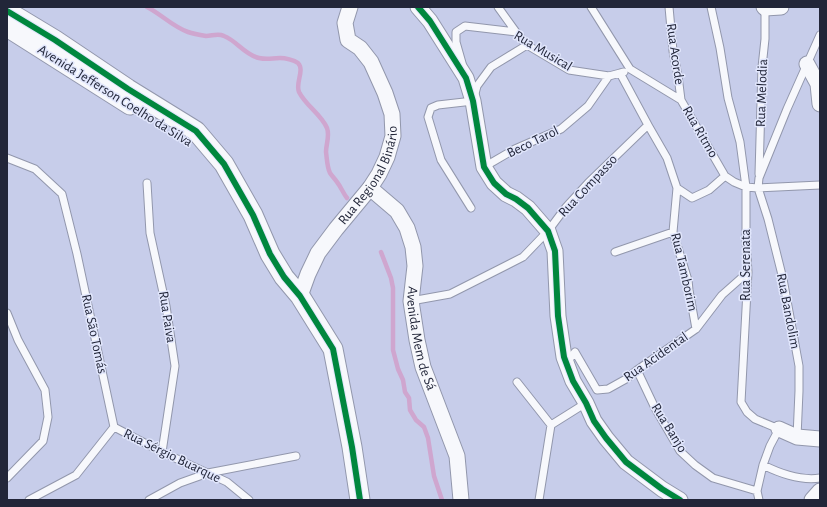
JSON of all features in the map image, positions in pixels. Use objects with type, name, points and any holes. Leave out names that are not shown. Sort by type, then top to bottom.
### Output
[{"type":"street","name":"Rua Regional Binário","points":[[300,296],[318,253],[370,188],[379,174],[393,136],[392,114],[385,93],[371,62],[360,48],[348,40],[346,23],[350,7]]},
{"type":"street","points":[[418,7],[430,21],[466,78],[473,101],[484,166],[494,183],[506,194],[528,208],[548,231],[555,250],[558,316],[564,357],[573,381],[586,403],[594,421],[626,462],[662,489],[680,500]]},
{"type":"street","points":[[765,8],[781,7]]},
{"type":"street","name":"Avenida Jefferson Coelho da Silva","points":[[7,11],[55,40],[128,89],[192,136],[224,164],[253,215],[270,254],[284,277],[300,296],[333,349],[352,447],[360,500]]},
{"type":"street","name":"Avenida Jefferson Coelho da Silva","points":[[7,27],[192,136]]},
{"type":"street","points":[[807,64],[818,84],[820,104]]},
{"type":"street","name":"Avenida Mem de Sá","points":[[370,188],[396,211],[407,228],[413,247],[415,266],[411,301],[417,340],[424,367],[457,456],[461,500]]},
{"type":"street","points":[[779,429],[797,437],[820,439]]},
{"type":"street","points":[[812,500],[820,491]]},
{"type":"lane","points":[[498,7],[516,32]]},
{"type":"lane","name":"Rua Ritmo","points":[[591,7],[630,69],[682,100],[725,176]]},
{"type":"lane","name":"Rua Acorde","points":[[669,7],[673,51],[682,100]]},
{"type":"lane","name":"Rua Serenata","points":[[710,7],[720,48],[728,98],[740,142],[746,187],[746,240],[748,272],[740,402],[747,412],[755,419],[779,429]]},
{"type":"lane","name":"Rua Melodia","points":[[759,178],[765,8]]},
{"type":"lane","name":"Rua Musical","points":[[466,78],[456,42],[456,32],[465,26],[516,32],[527,44],[569,70],[609,76],[630,69]]},
{"type":"lane","points":[[758,188],[759,178],[820,35]]},
{"type":"lane","points":[[471,208],[441,160],[428,117],[431,108],[438,105],[473,101],[477,86],[492,67],[527,44]]},
{"type":"lane","points":[[620,73],[648,125]]},
{"type":"lane","name":"Beco Tarol","points":[[484,166],[561,129],[588,106],[609,76]]},
{"type":"lane","name":"Rua Tamborim","points":[[648,125],[667,158],[677,188],[673,232],[688,280],[696,329]]},
{"type":"lane","name":"Rua Compasso","points":[[411,301],[450,294],[523,257],[548,231],[566,207],[588,183],[648,125]]},
{"type":"lane","name":"Rua São Tomás","points":[[7,158],[35,169],[62,194],[77,254],[114,427]]},
{"type":"lane","points":[[677,188],[692,198],[708,190],[725,176],[746,187],[758,188],[820,185]]},
{"type":"lane","name":"Rua Paiva","points":[[147,183],[150,233],[166,306],[175,366],[162,452]]},
{"type":"lane","name":"Rua Bandolim","points":[[758,188],[768,219],[783,279],[799,366],[797,437]]},
{"type":"lane","points":[[615,252],[673,232]]},
{"type":"lane","name":"Rua Acidental","points":[[566,362],[575,352],[597,390],[608,389],[626,379],[696,329],[722,295],[748,272]]},
{"type":"lane","points":[[7,313],[18,340],[45,390],[48,417],[43,441],[7,478]]},
{"type":"lane","name":"Rua Banjo","points":[[637,370],[655,408],[680,450],[695,465],[713,478],[757,490]]},
{"type":"lane","points":[[517,382],[551,425],[539,500]]},
{"type":"lane","points":[[551,425],[586,403]]},
{"type":"lane","points":[[29,500],[76,475],[114,427]]},
{"type":"lane","name":"Rua Sérgio Buarque","points":[[114,427],[162,452],[227,482],[249,500]]},
{"type":"lane","points":[[759,500],[757,490],[763,466],[770,446],[779,429]]},
{"type":"lane","points":[[149,500],[180,483],[208,473],[296,456]]},
{"type":"lane","points":[[763,466],[794,477],[814,479],[820,478]]},
{"type":"waterway","points":[[147,7],[177,27],[188,32],[206,36],[222,35],[229,38],[249,54],[259,58],[284,58],[298,63],[301,69],[298,85],[299,92],[305,102],[321,118],[327,128],[328,137],[326,152],[328,168],[347,198]]},
{"type":"waterway","points":[[381,252],[391,278],[393,288],[393,350],[398,369],[403,380],[405,392],[409,398],[410,410],[416,420],[424,427],[428,438],[434,476],[442,500]]},
{"type":"cycle path","points":[[418,7],[430,21],[466,78],[473,101],[484,167],[494,183],[506,194],[528,208],[548,231],[555,251],[558,316],[564,357],[573,381],[586,403],[594,421],[626,462],[662,489],[680,500]]},
{"type":"cycle path","points":[[7,11],[55,40],[128,89],[196,131],[224,164],[253,215],[270,254],[284,277],[300,296],[333,349],[352,447],[360,500]]}]
